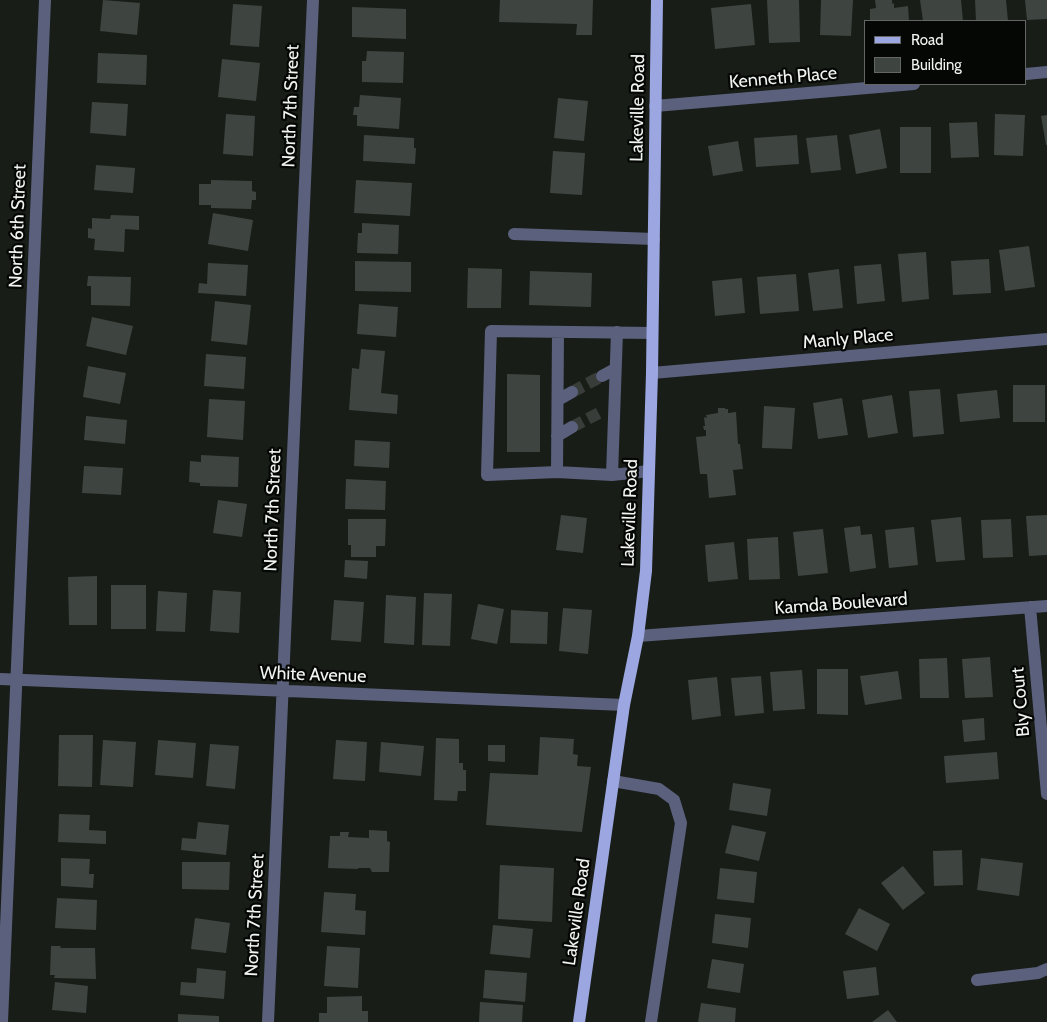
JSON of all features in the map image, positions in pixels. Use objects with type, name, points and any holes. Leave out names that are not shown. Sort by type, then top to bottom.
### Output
[{"type":"main road","name":"Lakeville Road","points":[[579,1022],[624,705],[638,636],[646,570],[652,373],[657,0]]},
{"type":"street","name":"North 6th Street","points":[[2,1022],[45,0]]},
{"type":"street","name":"North 7th Street","points":[[268,1022],[313,0]]},
{"type":"street","points":[[1027,74],[1047,72]]},
{"type":"street","name":"Kenneth Place","points":[[655,106],[902,85]]},
{"type":"street","points":[[514,234],[654,239]]},
{"type":"street","points":[[649,471],[612,475],[557,472],[488,475],[491,331],[652,333]]},
{"type":"street","points":[[557,472],[558,332]]},
{"type":"street","points":[[612,475],[617,332]]},
{"type":"street","name":"Manly Place","points":[[652,373],[1047,339]]},
{"type":"street","points":[[602,376],[616,369]]},
{"type":"street","points":[[558,400],[572,392]]},
{"type":"street","points":[[601,412],[614,406]]},
{"type":"street","points":[[557,436],[572,427]]},
{"type":"street","name":"Kamda Boulevard","points":[[638,636],[1047,606]]},
{"type":"street","name":"Bly Court","points":[[1030,607],[1047,794]]},
{"type":"street","name":"White Avenue","points":[[0,679],[624,705]]},
{"type":"street","points":[[613,781],[660,789],[674,800],[682,822],[652,1022]]},
{"type":"street","points":[[977,980],[1038,973],[1047,969]]},
{"type":"building","points":[[103,0],[140,3],[137,35],[100,31]]},
{"type":"building","points":[[500,0],[593,0],[592,35],[576,35],[577,24],[499,22]]},
{"type":"building","points":[[767,0],[799,0],[800,42],[769,43]]},
{"type":"building","points":[[821,0],[853,0],[851,36],[820,35]]},
{"type":"building","points":[[875,0],[892,0],[894,8],[908,6],[909,20],[870,20],[870,9],[876,8]]},
{"type":"building","points":[[920,0],[961,0],[963,20],[923,20]]},
{"type":"building","points":[[975,0],[1006,0],[1008,20],[976,20]]},
{"type":"building","points":[[1025,0],[1047,0],[1047,19],[1027,20]]},
{"type":"building","points":[[233,4],[262,6],[259,47],[230,45]]},
{"type":"building","points":[[751,4],[755,45],[715,49],[711,8]]},
{"type":"building","points":[[352,7],[406,9],[406,39],[352,37]]},
{"type":"building","points":[[367,51],[404,52],[403,83],[362,82],[362,61],[366,61]]},
{"type":"building","points":[[98,53],[147,55],[146,85],[97,83]]},
{"type":"building","points":[[222,59],[260,63],[256,101],[218,97]]},
{"type":"building","points":[[360,95],[401,98],[399,129],[357,126],[357,115],[353,115],[354,107],[359,107]]},
{"type":"building","points":[[558,98],[588,101],[584,141],[554,138]]},
{"type":"building","points":[[92,102],[128,104],[126,136],[90,133]]},
{"type":"building","points":[[226,114],[255,116],[253,156],[223,154]]},
{"type":"building","points":[[995,114],[1025,115],[1023,156],[994,155]]},
{"type":"building","points":[[1047,115],[1047,145],[1046,145],[1041,116]]},
{"type":"building","points":[[977,122],[979,157],[951,158],[949,123]]},
{"type":"building","points":[[900,127],[931,127],[931,173],[900,173]]},
{"type":"building","points":[[880,129],[887,168],[856,174],[849,135]]},
{"type":"building","points":[[364,135],[414,138],[414,148],[416,148],[415,164],[363,161]]},
{"type":"building","points":[[797,135],[799,164],[756,167],[754,138]]},
{"type":"building","points":[[837,135],[841,170],[811,173],[806,138]]},
{"type":"building","points":[[738,141],[743,171],[713,176],[708,146]]},
{"type":"building","points":[[553,151],[585,153],[582,195],[550,193]]},
{"type":"building","points":[[96,165],[135,168],[133,193],[94,190]]},
{"type":"building","points":[[211,180],[252,181],[252,191],[256,192],[256,200],[252,200],[251,209],[211,208],[211,205],[199,205],[199,184],[211,184]]},
{"type":"building","points":[[356,180],[412,183],[410,216],[354,213]]},
{"type":"building","points":[[213,213],[253,220],[248,251],[208,244]]},
{"type":"building","points":[[111,215],[139,216],[139,230],[125,229],[124,252],[94,250],[95,239],[88,238],[88,228],[92,229],[92,218],[110,219]]},
{"type":"building","points":[[362,223],[399,225],[398,254],[357,253],[358,233],[362,233]]},
{"type":"building","points":[[1029,246],[1035,287],[1005,291],[999,250]]},
{"type":"building","points":[[926,252],[929,299],[902,302],[898,254]]},
{"type":"building","points":[[989,259],[991,293],[953,295],[951,261]]},
{"type":"building","points":[[355,261],[411,262],[411,292],[355,291]]},
{"type":"building","points":[[208,263],[248,265],[246,296],[198,293],[199,283],[207,284]]},
{"type":"building","points":[[881,264],[885,301],[857,304],[854,266]]},
{"type":"building","points":[[468,268],[502,269],[501,308],[467,308]]},
{"type":"building","points":[[839,269],[843,308],[813,311],[808,273]]},
{"type":"building","points":[[530,271],[592,273],[591,307],[529,305]]},
{"type":"building","points":[[796,274],[799,311],[760,314],[757,277]]},
{"type":"building","points":[[88,276],[131,277],[130,306],[91,305],[91,286],[87,286]]},
{"type":"building","points":[[742,278],[745,313],[715,316],[712,281]]},
{"type":"building","points":[[215,301],[251,305],[247,345],[211,341]]},
{"type":"building","points":[[359,304],[398,307],[396,337],[357,334]]},
{"type":"building","points":[[92,317],[133,326],[126,355],[86,346]]},
{"type":"building","points":[[361,349],[385,351],[381,393],[398,395],[397,414],[349,410],[352,368],[359,369]]},
{"type":"building","points":[[206,354],[246,357],[244,389],[204,386]]},
{"type":"building","points":[[88,366],[126,373],[120,404],[83,397]]},
{"type":"building","points":[[507,374],[540,375],[540,452],[507,452]]},
{"type":"building","points":[[1013,385],[1045,385],[1045,422],[1013,422]]},
{"type":"building","points":[[940,389],[944,434],[913,437],[909,391]]},
{"type":"building","points":[[997,390],[1000,418],[960,422],[957,394]]},
{"type":"building","points":[[892,395],[898,433],[868,438],[862,400]]},
{"type":"building","points":[[842,398],[848,435],[818,439],[813,403]]},
{"type":"building","points":[[209,399],[245,401],[243,440],[207,437]]},
{"type":"building","points":[[764,406],[795,408],[792,449],[762,448]]},
{"type":"building","points":[[718,408],[728,409],[728,413],[736,412],[738,444],[740,444],[743,469],[733,470],[736,495],[709,498],[707,474],[700,474],[696,437],[706,436],[706,430],[704,430],[703,426],[705,426],[704,417],[707,418],[706,415],[718,413]]},
{"type":"building","points":[[86,416],[127,420],[125,444],[84,440]]},
{"type":"building","points":[[355,440],[390,442],[389,468],[354,466]]},
{"type":"building","points":[[201,455],[239,457],[238,487],[200,486],[200,483],[189,482],[190,461],[201,462]]},
{"type":"building","points":[[84,466],[123,468],[121,495],[82,493]]},
{"type":"building","points":[[346,479],[386,481],[385,510],[345,509]]},
{"type":"building","points":[[218,500],[247,504],[242,537],[213,533]]},
{"type":"building","points":[[561,515],[587,518],[583,553],[556,550]]},
{"type":"building","points":[[1047,515],[1047,555],[1029,556],[1026,516]]},
{"type":"building","points":[[961,517],[965,560],[936,562],[931,520]]},
{"type":"building","points":[[348,519],[386,519],[385,546],[376,546],[376,557],[351,557],[351,545],[348,545]]},
{"type":"building","points":[[1011,519],[1013,557],[983,558],[981,520]]},
{"type":"building","points":[[860,526],[861,535],[872,534],[876,568],[850,572],[844,528]]},
{"type":"building","points":[[914,527],[918,565],[889,568],[885,530]]},
{"type":"building","points":[[823,529],[828,573],[798,576],[793,532]]},
{"type":"building","points":[[778,537],[780,579],[749,580],[747,539]]},
{"type":"building","points":[[734,542],[738,579],[708,582],[705,545]]},
{"type":"building","points":[[345,560],[368,561],[367,579],[344,577]]},
{"type":"building","points":[[97,576],[97,625],[69,625],[68,577]]},
{"type":"building","points":[[111,585],[146,585],[146,629],[111,629]]},
{"type":"building","points":[[213,590],[241,592],[239,633],[210,631]]},
{"type":"building","points":[[158,591],[187,593],[185,632],[156,631]]},
{"type":"building","points":[[424,593],[452,594],[450,646],[422,645]]},
{"type":"building","points":[[386,595],[416,597],[414,645],[384,643]]},
{"type":"building","points":[[334,600],[364,602],[361,642],[331,640]]},
{"type":"building","points":[[478,604],[504,609],[497,644],[471,639]]},
{"type":"building","points":[[563,608],[592,610],[588,654],[559,651]]},
{"type":"building","points":[[511,610],[548,612],[547,644],[510,643]]},
{"type":"building","points":[[990,657],[993,697],[965,698],[962,659]]},
{"type":"building","points":[[947,658],[949,698],[920,698],[919,659]]},
{"type":"building","points":[[817,669],[848,669],[848,715],[817,714]]},
{"type":"building","points":[[802,670],[805,709],[773,711],[770,672]]},
{"type":"building","points":[[898,671],[902,699],[865,705],[860,676]]},
{"type":"building","points":[[761,676],[764,713],[735,716],[731,678]]},
{"type":"building","points":[[717,677],[721,716],[692,720],[688,680]]},
{"type":"building","points":[[984,718],[985,740],[964,742],[962,720]]},
{"type":"building","points":[[59,735],[93,735],[92,787],[58,786]]},
{"type":"building","points":[[540,737],[574,739],[573,754],[578,755],[577,766],[591,767],[582,832],[486,825],[490,773],[538,775]]},
{"type":"building","points":[[436,738],[459,739],[459,763],[463,763],[463,770],[466,770],[466,791],[458,791],[457,801],[434,800]]},
{"type":"building","points":[[103,740],[136,742],[133,787],[100,785]]},
{"type":"building","points":[[158,740],[196,743],[193,778],[155,775]]},
{"type":"building","points":[[336,740],[367,742],[365,781],[333,779]]},
{"type":"building","points":[[381,742],[424,746],[421,776],[379,772]]},
{"type":"building","points":[[210,744],[239,746],[235,789],[206,786]]},
{"type":"building","points":[[488,745],[505,745],[505,762],[488,761]]},
{"type":"building","points":[[997,752],[999,779],[946,783],[944,756]]},
{"type":"building","points":[[733,783],[771,789],[767,816],[729,810]]},
{"type":"building","points":[[59,814],[90,815],[89,830],[106,831],[106,844],[58,842]]},
{"type":"building","points":[[198,822],[229,825],[226,855],[181,850],[182,838],[196,839]]},
{"type":"building","points":[[732,825],[766,832],[759,861],[725,853]]},
{"type":"building","points":[[369,830],[387,831],[387,841],[390,842],[389,872],[372,872],[370,868],[328,868],[330,836],[340,836],[340,832],[349,832],[348,837],[369,838]]},
{"type":"building","points":[[962,850],[963,885],[934,886],[933,851]]},
{"type":"building","points":[[61,858],[90,859],[89,874],[94,874],[93,888],[61,886]]},
{"type":"building","points":[[981,858],[1023,863],[1019,896],[977,890]]},
{"type":"building","points":[[182,862],[230,862],[229,890],[182,889]]},
{"type":"building","points":[[500,865],[554,868],[552,922],[498,919]]},
{"type":"building","points":[[903,866],[925,893],[903,910],[881,883]]},
{"type":"building","points":[[720,868],[757,872],[754,903],[717,899]]},
{"type":"building","points":[[324,892],[356,894],[355,910],[366,911],[365,935],[321,932]]},
{"type":"building","points":[[57,898],[97,900],[96,930],[55,928]]},
{"type":"building","points":[[859,908],[890,924],[877,951],[845,934]]},
{"type":"building","points":[[715,914],[751,918],[748,948],[712,943]]},
{"type":"building","points":[[195,918],[230,923],[226,953],[191,949]]},
{"type":"building","points":[[493,925],[533,929],[530,958],[490,954]]},
{"type":"building","points":[[51,946],[61,946],[60,948],[95,948],[96,979],[54,978],[55,975],[50,975]]},
{"type":"building","points":[[327,946],[360,948],[358,988],[324,986]]},
{"type":"building","points":[[712,959],[744,964],[740,993],[707,988]]},
{"type":"building","points":[[876,967],[879,995],[847,999],[843,971]]},
{"type":"building","points":[[197,968],[226,971],[224,999],[180,995],[181,982],[196,983]]},
{"type":"building","points":[[485,970],[527,973],[525,1002],[483,998]]},
{"type":"building","points":[[55,982],[88,986],[86,1013],[52,1010]]},
{"type":"building","points":[[362,996],[362,1011],[368,1011],[368,1022],[319,1022],[319,1013],[327,1013],[327,997]]},
{"type":"building","points":[[480,1002],[523,1005],[522,1022],[479,1022]]},
{"type":"building","points":[[701,1003],[736,1008],[735,1022],[698,1022]]},
{"type":"building","points":[[888,1010],[897,1022],[872,1022]]},
{"type":"building","points":[[178,1014],[219,1016],[219,1022],[178,1022]]},
{"type":"tunnel","points":[[572,392],[602,376]]},
{"type":"tunnel","points":[[572,427],[601,412]]}]
